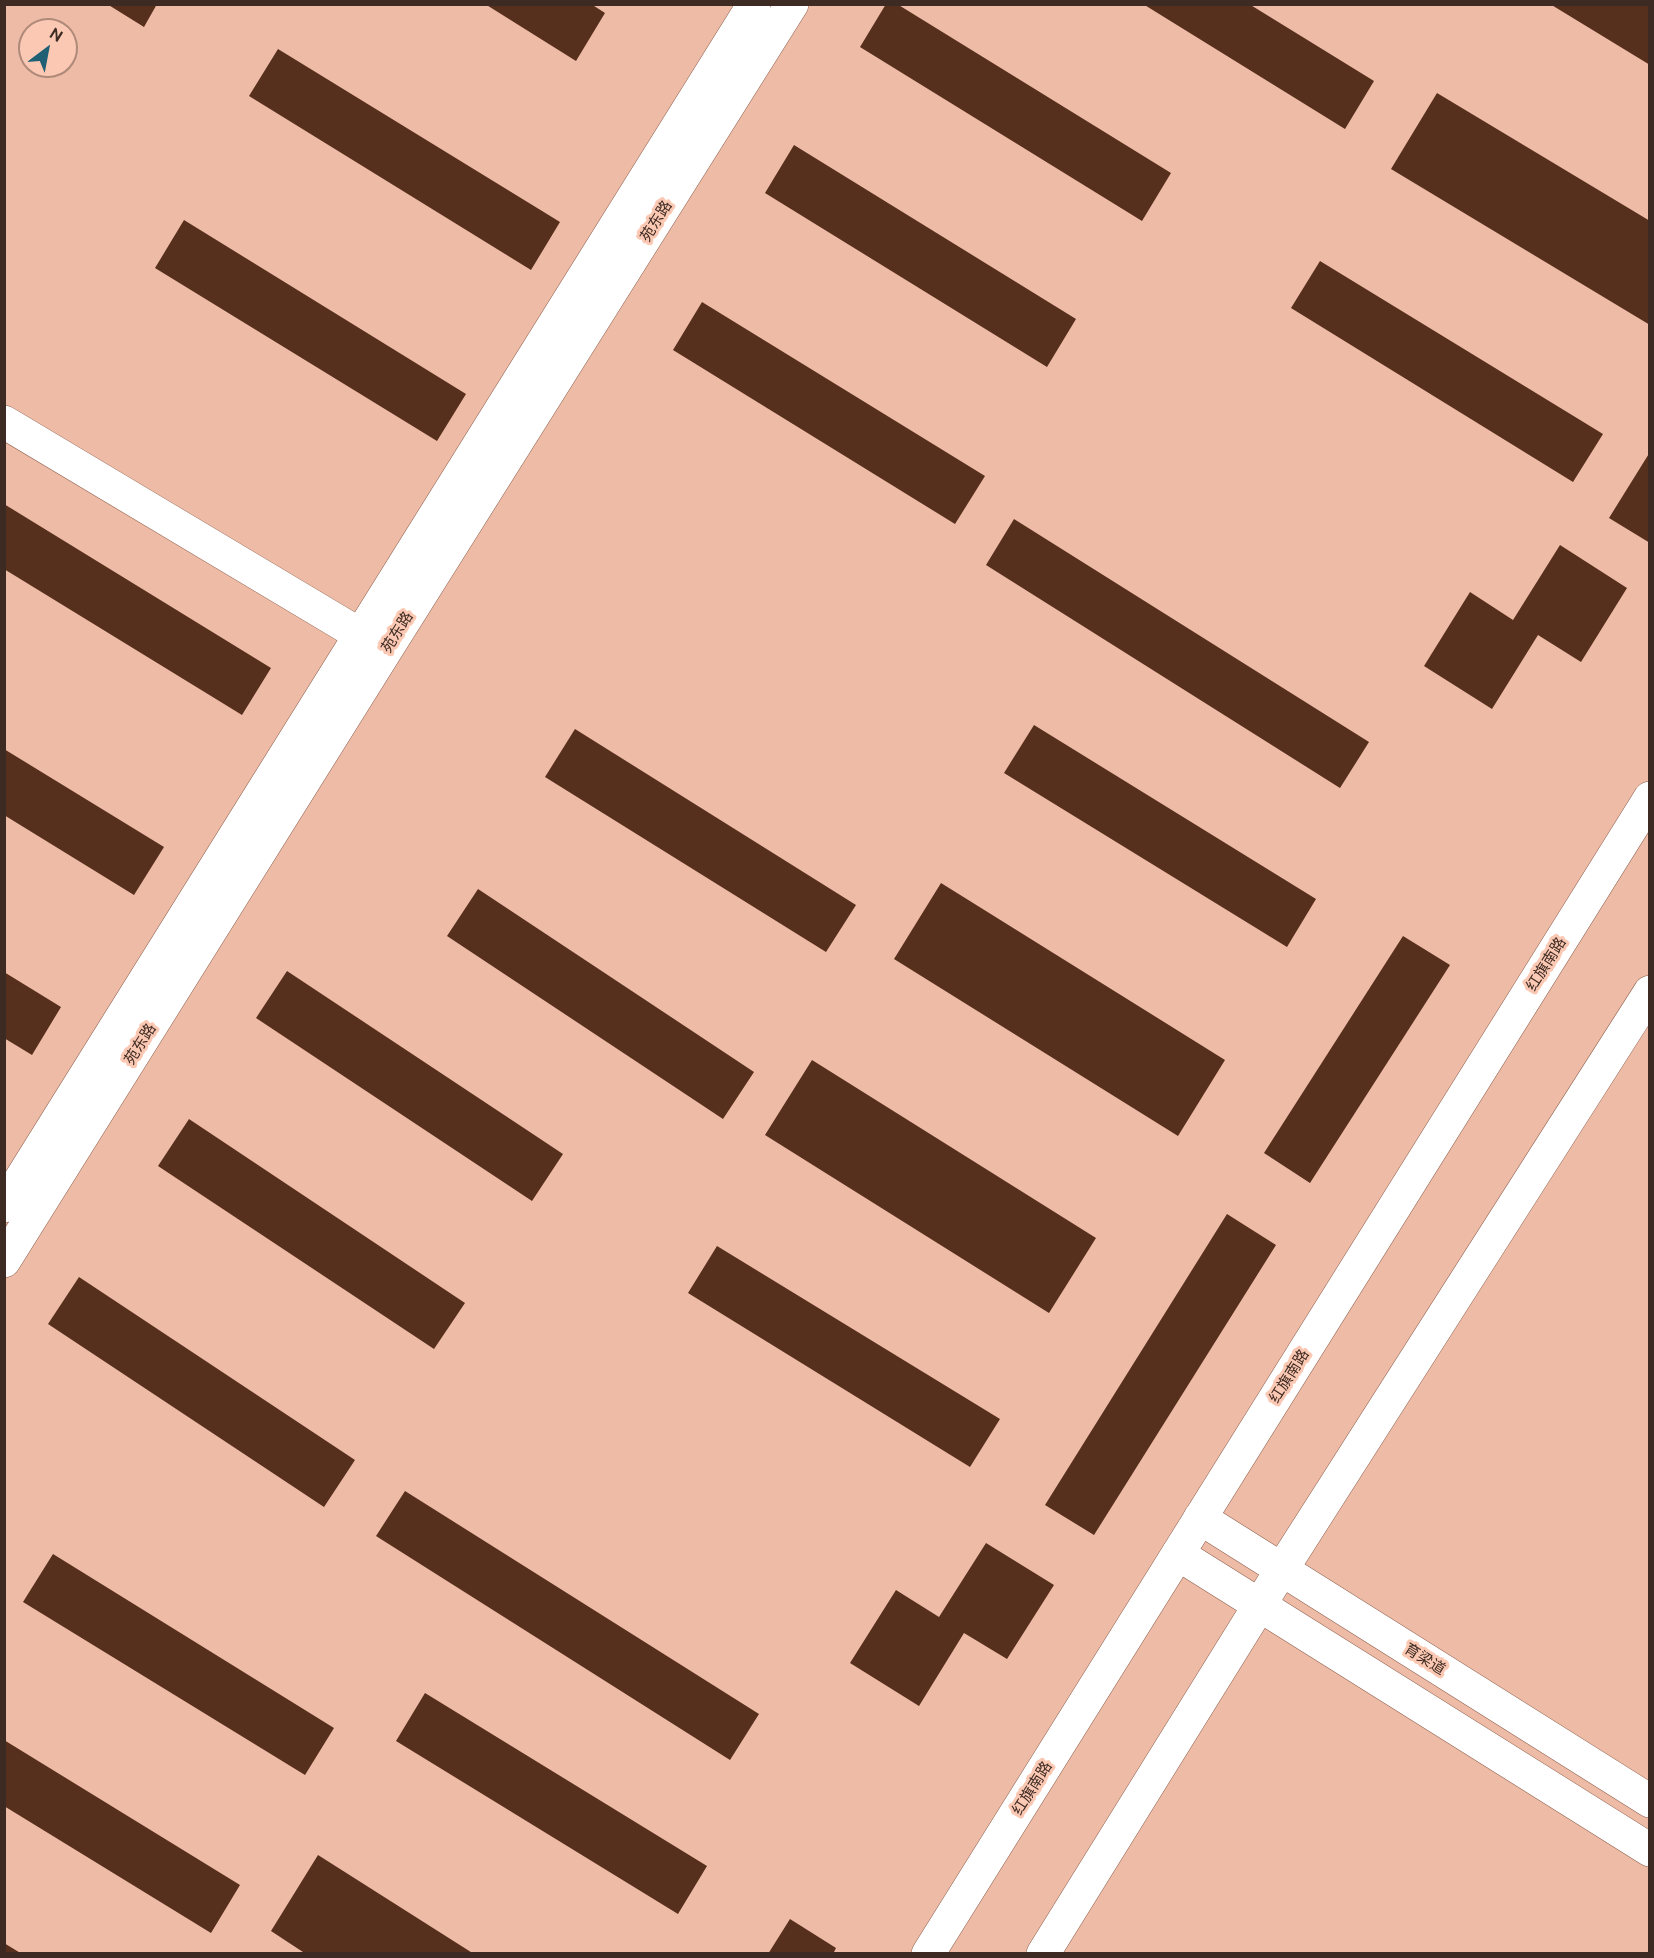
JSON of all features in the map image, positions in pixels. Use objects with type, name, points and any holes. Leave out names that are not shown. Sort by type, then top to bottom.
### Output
[{"type":"street","name":"苑东路","points":[[4,1261],[754,4]]},
{"type":"street","name":"苑东路","points":[[4,1206],[792,4]]},
{"type":"street","points":[[4,422],[373,642]]},
{"type":"street","name":"红旗南路","points":[[928,1953],[1650,798]]},
{"type":"street","points":[[1043,1953],[1282,1569],[1650,992]]},
{"type":"street","name":"育梁道","points":[[1200,1518],[1650,1801]]},
{"type":"street","points":[[1178,1554],[1650,1850]]},
{"type":"building","points":[[107,4],[157,4],[144,27]]},
{"type":"building","points":[[485,4],[591,4],[605,13],[576,61]]},
{"type":"building","points":[[886,4],[897,4],[1171,173],[1142,221],[860,47]]},
{"type":"building","points":[[1143,4],[1249,4],[1374,81],[1345,129]]},
{"type":"building","points":[[1550,4],[1650,4],[1650,65]]},
{"type":"building","points":[[278,49],[560,222],[531,270],[249,96]]},
{"type":"building","points":[[1437,93],[1650,221],[1650,325],[1391,169]]},
{"type":"building","points":[[794,145],[1076,319],[1047,367],[765,193]]},
{"type":"building","points":[[184,220],[466,394],[437,441],[155,268]]},
{"type":"building","points":[[1320,261],[1603,434],[1573,482],[1291,308]]},
{"type":"building","points":[[702,302],[985,476],[955,524],[673,350]]},
{"type":"building","points":[[1650,452],[1650,543],[1609,518]]},
{"type":"building","points":[[4,504],[271,668],[242,715],[4,569]]},
{"type":"building","points":[[1014,519],[1369,742],[1340,788],[986,565]]},
{"type":"building","points":[[1560,545],[1627,588],[1581,662],[1538,635],[1492,709],[1424,666],[1470,592],[1513,620]]},
{"type":"building","points":[[1034,725],[1316,899],[1287,947],[1004,773]]},
{"type":"building","points":[[575,729],[856,905],[826,952],[545,777]]},
{"type":"building","points":[[4,749],[164,847],[134,895],[4,815]]},
{"type":"building","points":[[941,883],[1225,1060],[1178,1136],[894,959]]},
{"type":"building","points":[[478,889],[754,1072],[723,1119],[447,936]]},
{"type":"building","points":[[1403,936],[1450,965],[1310,1183],[1264,1153]]},
{"type":"building","points":[[287,971],[563,1154],[532,1201],[256,1018]]},
{"type":"building","points":[[4,972],[61,1007],[32,1055],[4,1038]]},
{"type":"building","points":[[812,1060],[1096,1238],[1049,1313],[765,1135]]},
{"type":"building","points":[[189,1119],[465,1303],[434,1349],[158,1166]]},
{"type":"building","points":[[1227,1214],[1276,1245],[1094,1535],[1045,1505]]},
{"type":"building","points":[[717,1246],[1000,1419],[970,1467],[688,1293]]},
{"type":"building","points":[[79,1277],[355,1460],[324,1507],[48,1324]]},
{"type":"building","points":[[405,1491],[759,1714],[730,1760],[376,1536]]},
{"type":"building","points":[[986,1543],[1054,1585],[1007,1659],[964,1633],[919,1706],[850,1663],[896,1590],[939,1617]]},
{"type":"building","points":[[53,1554],[334,1728],[305,1775],[23,1602]]},
{"type":"building","points":[[425,1693],[707,1866],[678,1914],[396,1741]]},
{"type":"building","points":[[4,1740],[240,1885],[211,1933],[4,1806]]},
{"type":"building","points":[[318,1855],[474,1954],[306,1954],[271,1931]]},
{"type":"building","points":[[790,1919],[836,1948],[833,1954],[768,1954]]},
{"type":"building","points":[[4,1943],[22,1954],[4,1954]]}]
